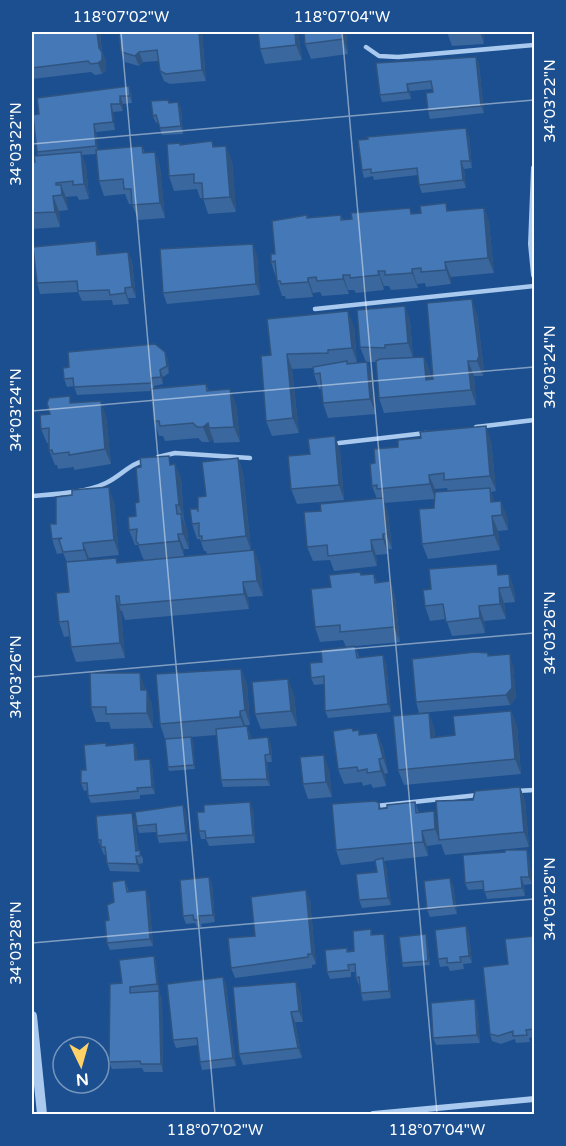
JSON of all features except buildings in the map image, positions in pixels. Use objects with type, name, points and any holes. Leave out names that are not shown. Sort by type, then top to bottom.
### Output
[{"type":"street","points":[[534,168],[531,244],[534,275]]},
{"type":"street","points":[[32,1016],[42,1114]]},
{"type":"street","points":[[373,1114],[417,1112],[534,1099]]},
{"type":"lane","points":[[366,47],[379,56],[398,57],[534,45]]},
{"type":"lane","points":[[315,309],[534,286]]},
{"type":"lane","points":[[465,428],[534,420]]},
{"type":"lane","points":[[339,443],[431,432]]},
{"type":"lane","points":[[32,496],[59,494],[106,483],[137,462],[175,453],[250,458]]},
{"type":"lane","points":[[512,792],[534,790]]},
{"type":"lane","points":[[376,806],[489,794]]}]
